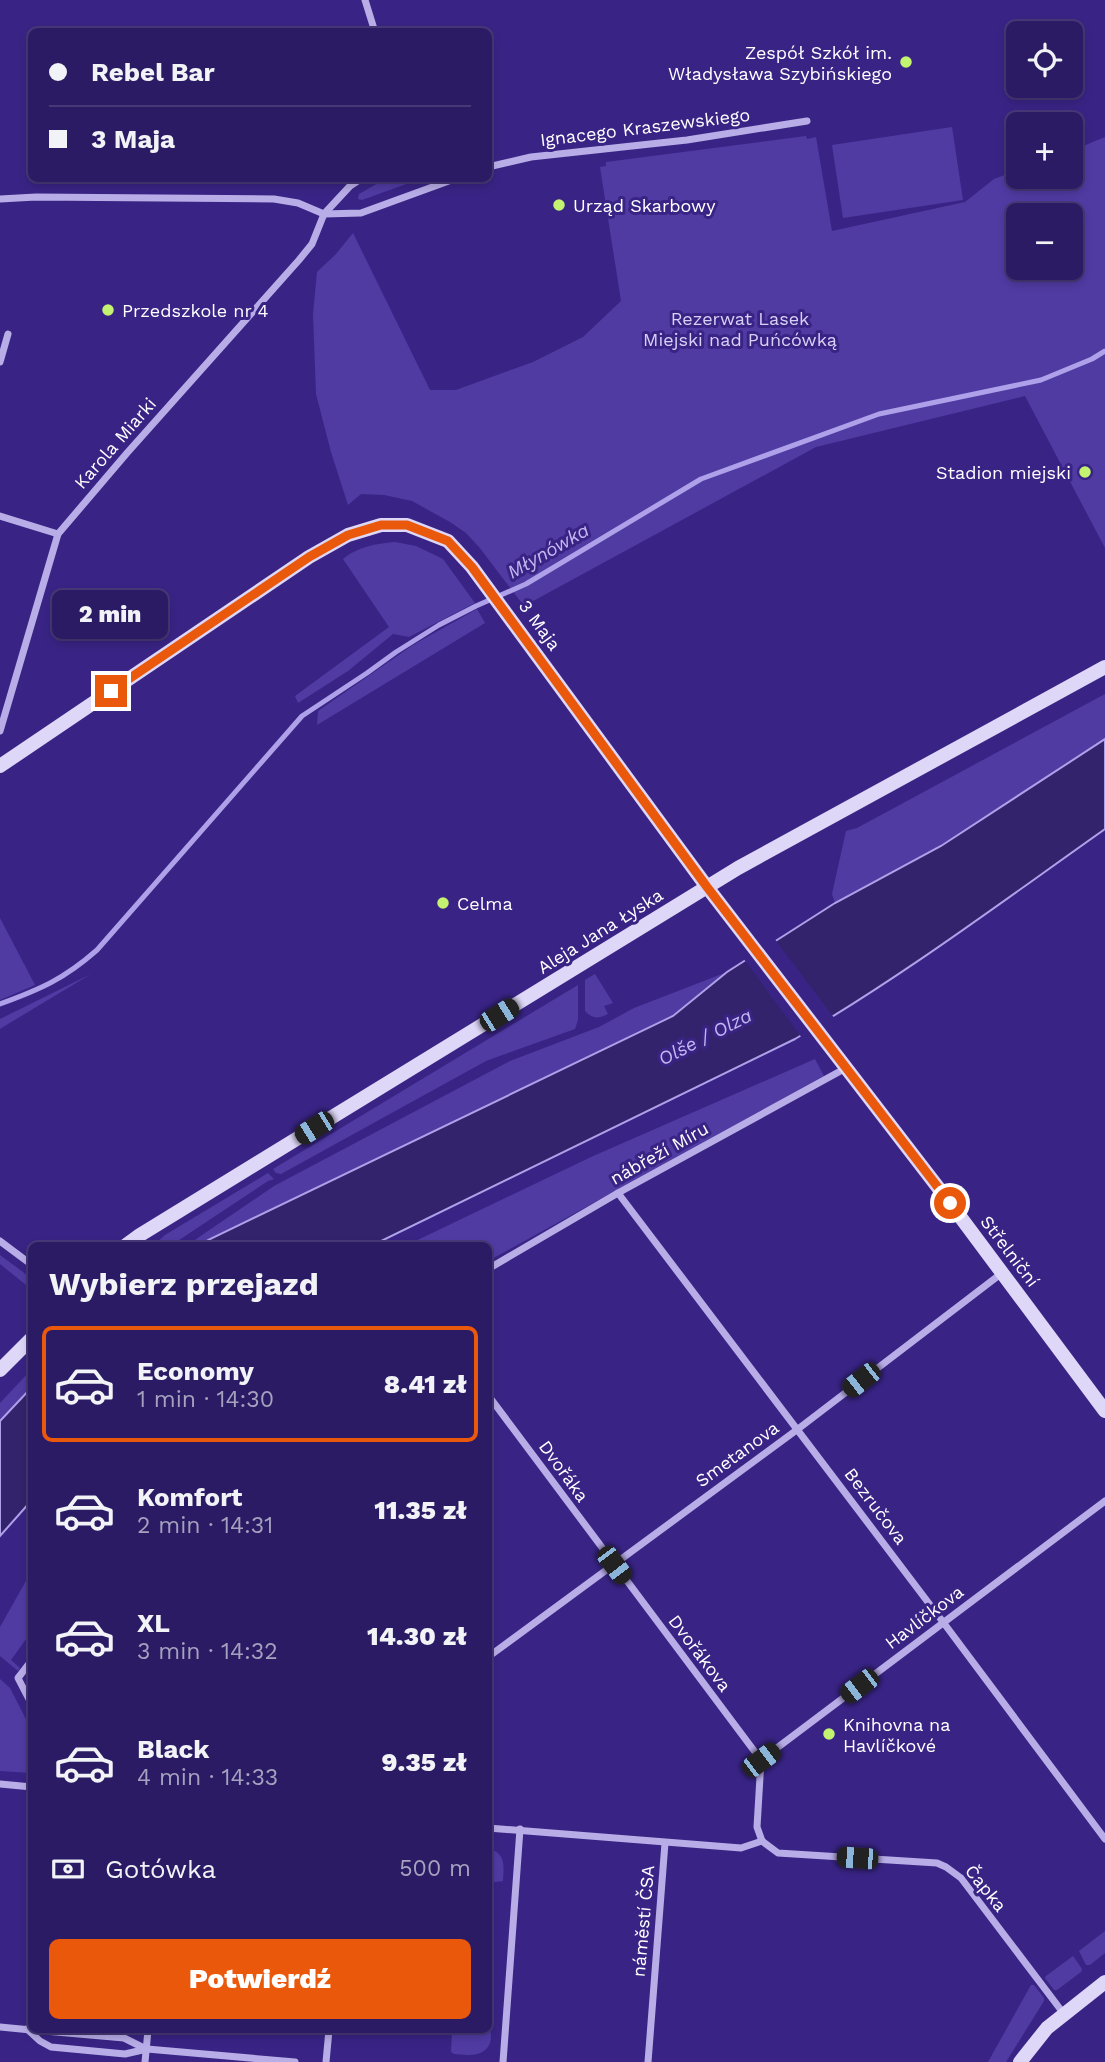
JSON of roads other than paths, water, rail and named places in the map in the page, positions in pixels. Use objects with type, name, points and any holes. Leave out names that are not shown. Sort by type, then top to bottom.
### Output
[{"type":"street","points":[[365,0],[374,28]]},
{"type":"street","name":"Ignacego Kraszewskiego","points":[[492,166],[531,157],[687,140],[807,121]]},
{"type":"street","name":"Karola Miarki","points":[[0,731],[58,534],[299,260],[312,244],[324,214],[356,182]]},
{"type":"street","points":[[0,198],[274,199],[298,203],[324,214],[361,213],[446,182]]},
{"type":"street","points":[[0,362],[8,334]]},
{"type":"street","points":[[0,516],[58,534]]},
{"type":"street","name":"3 Maja","points":[[0,766],[309,557],[348,535],[381,525],[407,525],[426,531],[448,541],[472,567],[707,887],[832,1048]]},
{"type":"street","name":"Aleja Jana Łyska","points":[[130,1242],[747,862],[1105,667]]},
{"type":"street","name":"Střelniční","points":[[832,1048],[1105,1411]]},
{"type":"street","name":"nábřeží Míru","points":[[492,1267],[618,1193],[847,1068]]},
{"type":"street","name":"Bezručova","points":[[618,1193],[1105,1839]]},
{"type":"street","points":[[0,1241],[28,1262]]},
{"type":"street","name":"Smetanova","points":[[492,1654],[798,1429],[1002,1273]]},
{"type":"street","points":[[0,1370],[28,1342]]},
{"type":"street","name":"Dvořáka","points":[[492,1400],[614,1565]]},
{"type":"street","name":"Havlíčkova","points":[[761,1760],[1105,1501]]},
{"type":"street","name":"Dvořákova","points":[[614,1565],[761,1760]]},
{"type":"street","points":[[28,1665],[18,1678],[28,1697]]},
{"type":"street","points":[[665,1843],[741,1848],[762,1841],[757,1827],[761,1760]]},
{"type":"street","points":[[0,1784],[28,1787]]},
{"type":"street","name":"náměstí ČSA","points":[[492,1828],[665,1843],[648,2062]]},
{"type":"street","points":[[503,2062],[520,1829]]},
{"type":"street","name":"Čapka","points":[[762,1841],[778,1853],[937,1863],[946,1867],[961,1878],[1064,2014]]},
{"type":"street","points":[[1020,2062],[1040,2035],[1105,1982]]},
{"type":"street","points":[[0,2027],[28,2030]]},
{"type":"street","points":[[33,2033],[40,2041],[51,2047],[125,2054],[147,2049],[295,2062]]},
{"type":"street","points":[[66,2033],[124,2038],[147,2049]]},
{"type":"street","points":[[145,2062],[148,2033]]},
{"type":"street","points":[[326,2062],[329,2033]]},
{"type":"water","name":"Olše / Olza","points":[[1105,739],[1105,829],[914,964],[795,1039],[379,1242],[205,1242],[673,1016],[727,972],[835,903],[941,846]]},
{"type":"water","points":[[28,1391],[28,1504],[0,1536],[0,1421]]},
{"type":"waterway","name":"Młynówka","points":[[0,1004],[52,982],[74,969],[97,950],[302,716],[439,625],[526,584],[701,479],[879,414],[1041,380],[1105,351]]},
{"type":"place","name":"Zespół Szkół im. Władysława Szybińskiego","points":[[906,62]]},
{"type":"place","name":"Urząd Skarbowy","points":[[559,205]]},
{"type":"place","name":"Przedszkole nr 4","points":[[108,310]]},
{"type":"place","name":"Stadion miejski","points":[[1085,472]]},
{"type":"place","name":"Celma","points":[[443,903]]},
{"type":"place","name":"Knihovna na Havlíčkové","points":[[829,1734]]},
{"type":"park label","name":"Rezerwat Lasek Miejski nad Puńcówką","points":[[740,328]]}]
